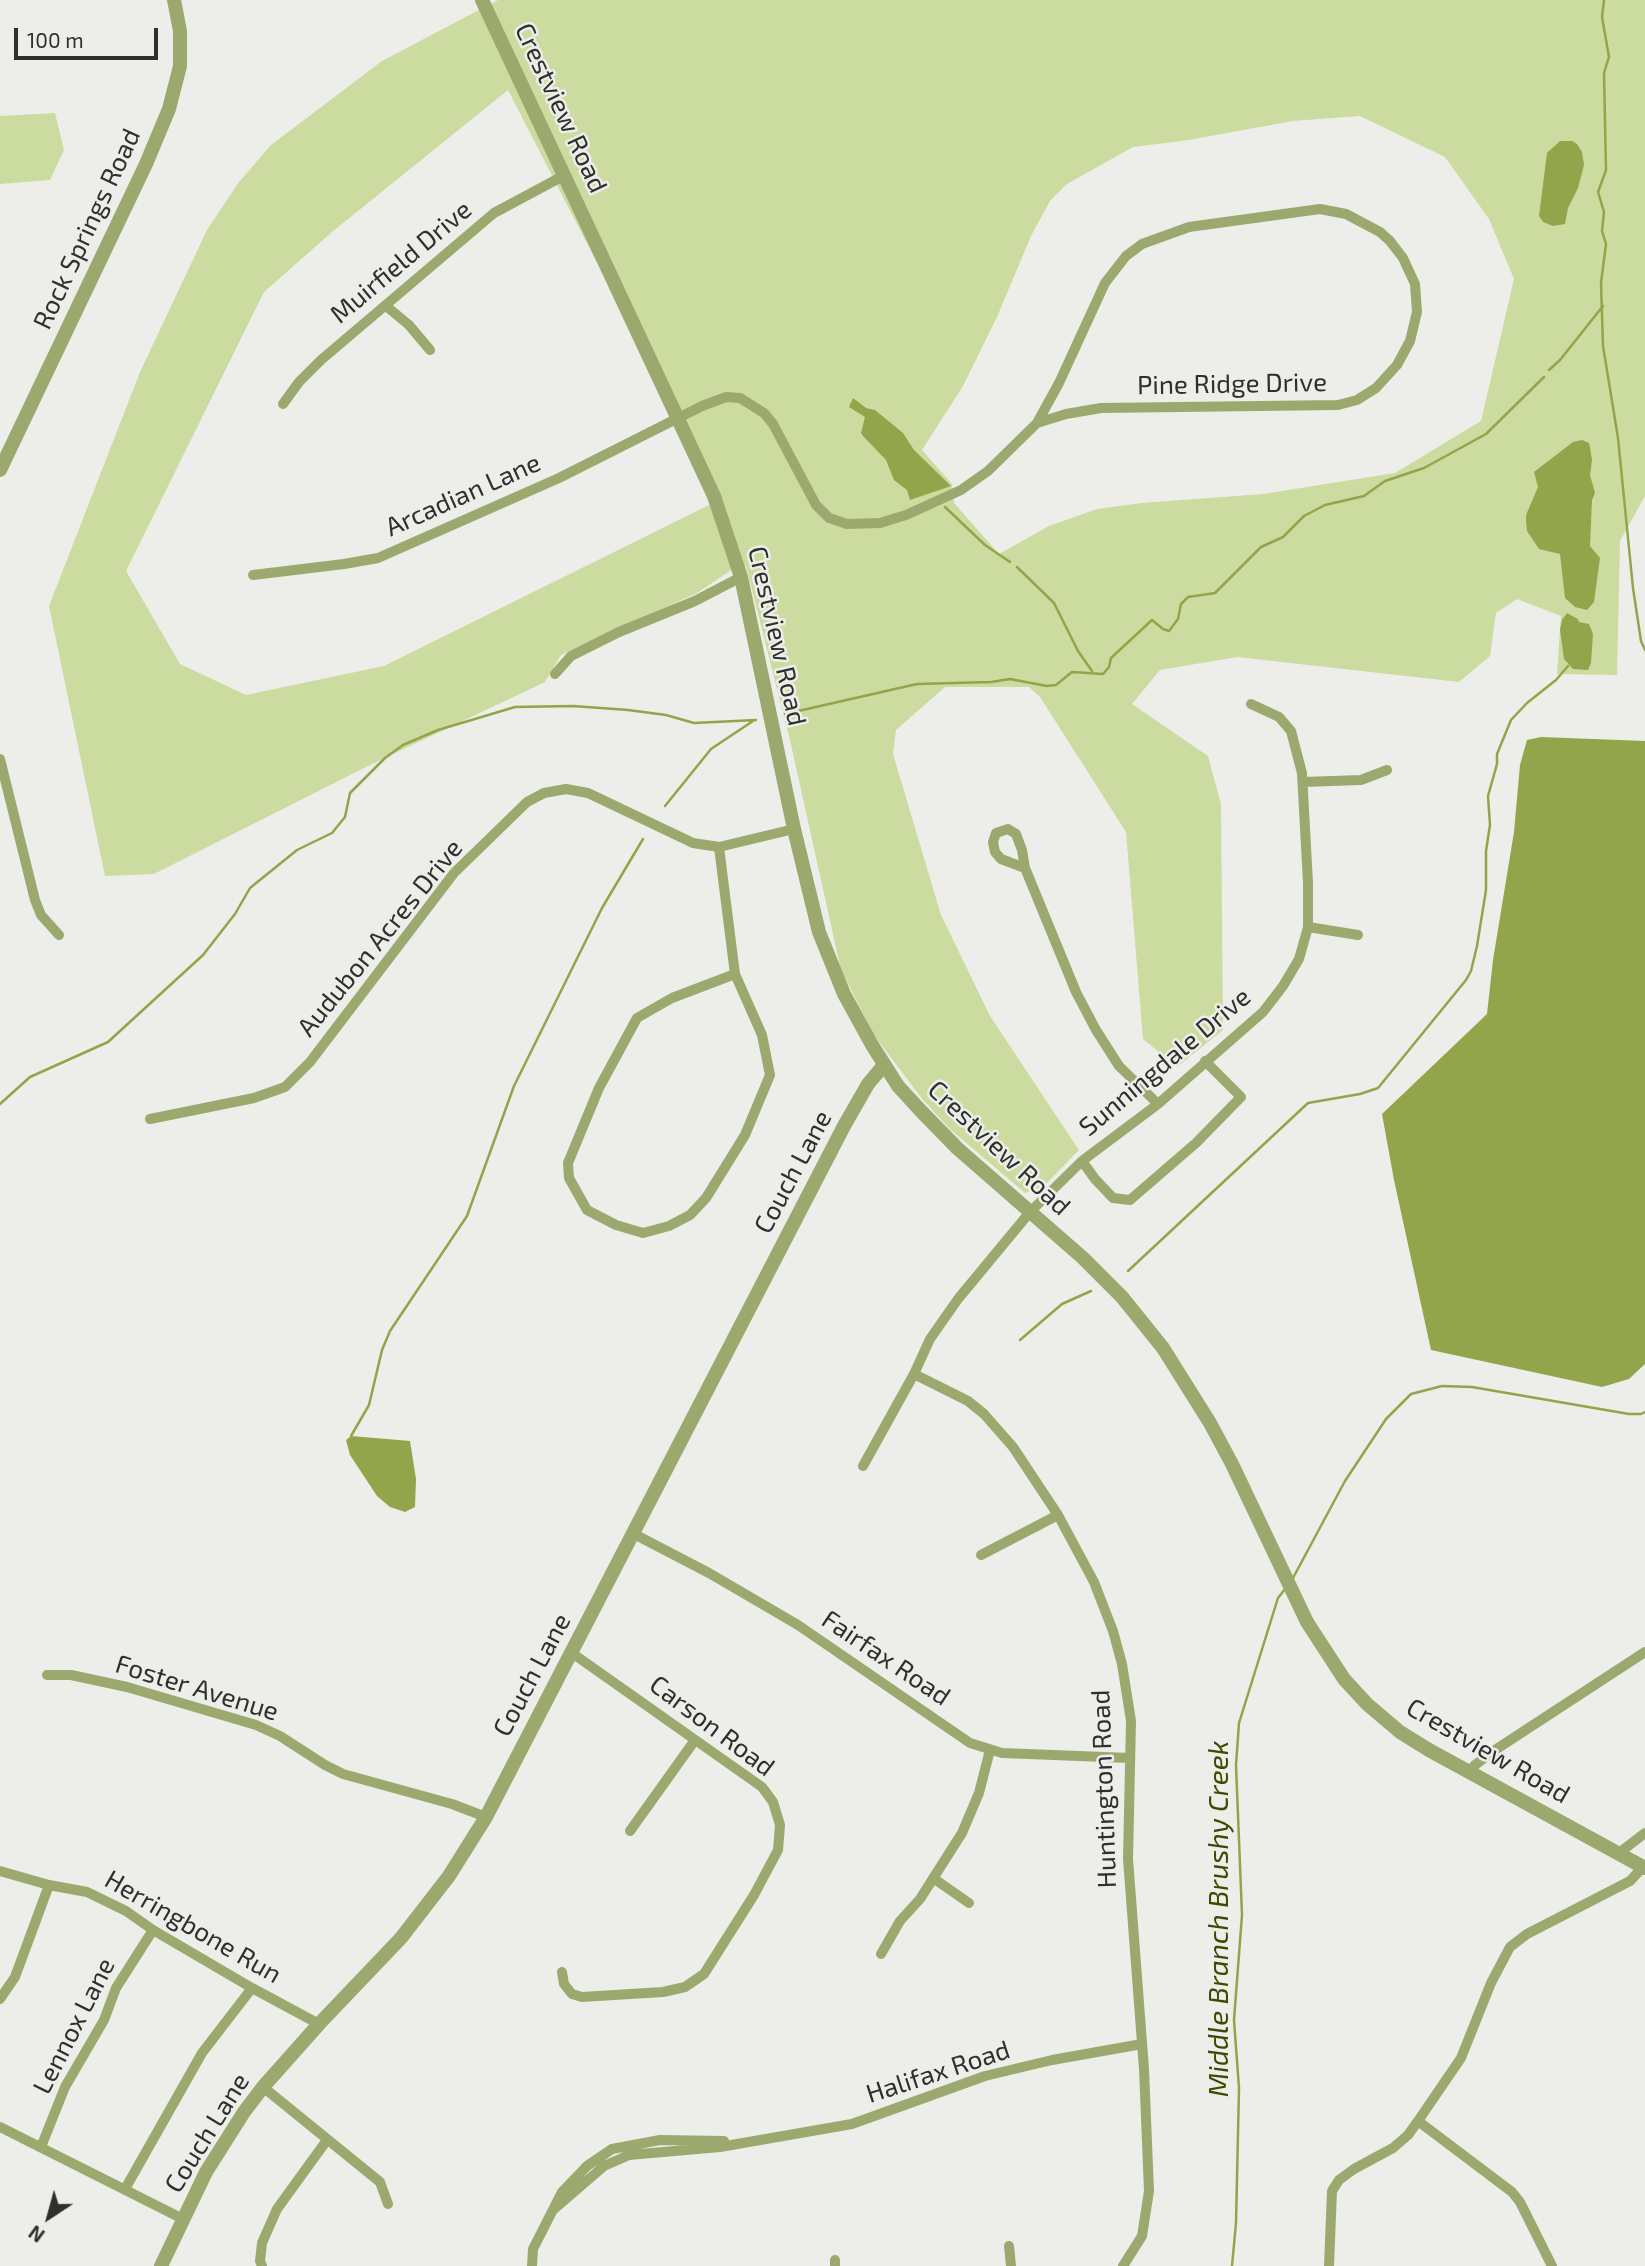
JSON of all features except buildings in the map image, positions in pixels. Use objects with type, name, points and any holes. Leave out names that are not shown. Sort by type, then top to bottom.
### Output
[{"type":"street","name":"Rock Springs Road","points":[[2,460],[146,164],[169,109],[180,66],[180,31],[174,0]]},
{"type":"street","name":"Crestview Road","points":[[482,0],[680,418],[714,496],[741,577],[794,829],[819,932],[844,994],[884,1065],[898,1086],[957,1148],[1083,1258],[1122,1297],[1163,1348],[1210,1423],[1320,1645],[1344,1679],[1367,1704],[1400,1732],[1644,1867]]},
{"type":"street","name":"Muirfield Drive","points":[[283,404],[299,382],[321,360],[494,213],[565,175]]},
{"type":"street","name":"Pine Ridge Drive","points":[[680,418],[726,397],[740,398],[773,424],[822,512],[837,522],[859,525],[880,523],[906,515],[961,490],[988,471],[1037,423],[1113,269],[1142,243],[1189,227],[1303,210],[1335,211],[1365,222],[1390,241],[1403,258],[1415,284],[1416,320],[1405,352],[1387,378],[1357,400],[1317,407],[1101,408],[1066,414],[1037,423]]},
{"type":"street","points":[[386,306],[410,324],[430,350]]},
{"type":"street","name":"Arcadian Lane","points":[[253,575],[378,558],[559,478],[680,418]]},
{"type":"street","points":[[555,674],[571,656],[619,632],[695,601],[741,577]]},
{"type":"street","name":"Sunningdale Drive","points":[[1030,1212],[1082,1161],[1158,1104],[1263,1012],[1299,959],[1308,927],[1300,761],[1291,731],[1279,717],[1251,704]]},
{"type":"street","points":[[0,759],[35,900],[41,915],[59,935]]},
{"type":"street","points":[[1303,782],[1361,780],[1387,770]]},
{"type":"street","name":"Audubon Acres Drive","points":[[150,1119],[254,1098],[285,1087],[310,1062],[454,873],[534,797],[556,789],[576,789],[693,843],[719,847],[794,829]]},
{"type":"street","points":[[719,847],[735,974],[762,1035],[770,1075],[745,1135],[706,1198],[691,1215],[669,1226],[643,1233],[616,1225],[587,1210],[569,1178],[568,1163],[599,1088],[637,1018],[673,998],[735,974]]},
{"type":"street","points":[[1025,868],[1076,992],[1096,1030],[1119,1066],[1158,1104]]},
{"type":"street","points":[[1308,927],[1358,935]]},
{"type":"street","points":[[1082,1161],[1113,1198],[1130,1200],[1196,1143],[1241,1097],[1205,1061]]},
{"type":"street","name":"Couch Lane","points":[[161,2266],[206,2172],[244,2112],[263,2087],[401,1938],[449,1876],[486,1817],[844,1126],[867,1084],[884,1065]]},
{"type":"street","points":[[863,1466],[914,1374],[930,1339],[1030,1212]]},
{"type":"street","name":"Huntington Road","points":[[914,1374],[968,1401],[984,1414],[1013,1447],[1058,1515],[1094,1582],[1113,1631],[1130,1721],[1128,1859],[1142,2045],[1149,2191],[1142,2236],[1123,2266]]},
{"type":"street","points":[[981,1555],[1058,1515]]},
{"type":"street","name":"Fairfax Road","points":[[634,1534],[760,1602],[970,1743],[989,1750],[1036,1756],[1091,1755],[1130,1758]]},
{"type":"street","points":[[1469,1772],[1495,1750],[1645,1652]]},
{"type":"street","name":"Carson Road","points":[[562,1972],[564,1984],[572,1994],[582,1997],[663,1992],[685,1987],[704,1973],[754,1895],[778,1850],[780,1825],[773,1802],[762,1787],[572,1653]]},
{"type":"street","name":"Foster Avenue","points":[[47,1675],[71,1675],[127,1687],[246,1722],[280,1736],[343,1774],[452,1804],[486,1817]]},
{"type":"street","points":[[630,1831],[695,1740]]},
{"type":"street","points":[[881,1954],[900,1921],[920,1899],[962,1833],[979,1793],[989,1750]]},
{"type":"street","points":[[1619,1853],[1645,1833]]},
{"type":"street","points":[[1329,2266],[1332,2191],[1339,2180],[1354,2169],[1394,2148],[1418,2121],[1461,2058],[1491,1983],[1510,1947],[1527,1934],[1630,1881],[1644,1867]]},
{"type":"street","name":"Herringbone Run","points":[[0,1871],[87,1892],[126,1911],[153,1930],[252,1988],[320,2024]]},
{"type":"street","points":[[933,1878],[969,1903]]},
{"type":"street","points":[[0,1999],[15,1976],[50,1885]]},
{"type":"street","name":"Lennox Lane","points":[[41,2147],[65,2087],[104,2020],[116,1988],[153,1930]]},
{"type":"street","points":[[125,2189],[202,2053],[252,1988]]},
{"type":"street","name":"Halifax Road","points":[[532,2266],[533,2249],[562,2192],[587,2166],[611,2149],[660,2140],[748,2141],[852,2123],[985,2076],[1052,2060],[1142,2045]]},
{"type":"street","points":[[263,2087],[380,2182],[388,2204]]},
{"type":"street","points":[[1418,2121],[1512,2192],[1520,2202],[1552,2266]]},
{"type":"street","points":[[0,2127],[183,2219]]},
{"type":"street","points":[[262,2266],[262,2243],[277,2209],[327,2140]]},
{"type":"street","points":[[1009,2246],[1012,2266]]},
{"type":"shaded area","points":[[498,0],[1645,0],[1645,496],[1620,541],[1617,675],[1557,674],[1561,616],[1517,599],[1496,613],[1490,656],[1459,682],[1237,657],[1160,670],[1132,704],[1208,756],[1221,804],[1223,1030],[1177,1067],[1143,1039],[1126,832],[1040,697],[1029,687],[945,687],[896,730],[893,754],[941,915],[990,1016],[1079,1150],[1044,1186],[1025,1193],[950,1129],[923,1100],[874,1035],[841,970],[790,740],[746,566],[733,569],[697,593],[561,655],[545,682],[372,764],[154,874],[105,876],[49,606],[140,372],[207,230],[239,182],[271,145],[382,61]],"holes":[[[508,90],[630,327],[711,504],[384,666],[246,695],[180,664],[126,571],[264,292],[332,232]],[[1360,116],[1445,157],[1489,219],[1514,279],[1481,421],[1395,473],[1263,494],[1097,509],[1049,526],[999,554],[954,503],[952,484],[922,450],[963,386],[997,317],[1031,236],[1050,201],[1067,184],[1133,147],[1293,121]]]},
{"type":"shaded area","points":[[55,113],[64,150],[50,180],[0,184],[0,116]]},
{"type":"shaded area","points":[[1560,141],[1577,144],[1582,152],[1584,165],[1565,224],[1553,226],[1543,222],[1539,216],[1547,153]]},
{"type":"shaded area","points":[[853,398],[866,408],[875,410],[903,433],[914,450],[951,486],[910,500],[907,490],[894,480],[886,460],[861,433],[865,417],[849,407]]},
{"type":"shaded area","points":[[1582,440],[1589,443],[1592,460],[1590,475],[1595,493],[1592,500],[1590,546],[1600,558],[1594,602],[1587,610],[1575,607],[1565,598],[1560,554],[1539,549],[1527,531],[1526,522],[1526,515],[1538,487],[1534,472],[1573,442]]},
{"type":"shaded area","points":[[1567,613],[1579,622],[1589,624],[1593,634],[1588,670],[1573,669],[1564,659],[1560,630]]},
{"type":"shaded area","points":[[1541,737],[1645,741],[1645,1364],[1629,1379],[1602,1387],[1431,1350],[1382,1114],[1487,1014],[1514,832],[1520,765],[1527,740]]},
{"type":"shaded area","points":[[351,1436],[410,1441],[416,1479],[415,1507],[405,1512],[390,1507],[377,1496],[350,1455],[346,1440]]},
{"type":"waterway","name":"Middle Branch Brushy Creek","points":[[1604,0],[1602,17],[1609,57],[1604,73],[1606,170],[1598,192],[1604,212],[1602,231],[1606,244],[1601,283],[1603,346],[1618,438],[1633,588],[1641,641],[1645,650]]},
{"type":"waterway","points":[[1549,370],[1603,306]]},
{"type":"waterway","points":[[785,714],[917,684],[1010,679],[1047,686],[1056,685],[1072,672],[1103,674],[1109,667],[1111,658],[1152,620],[1169,631],[1178,619],[1181,604],[1188,597],[1215,593],[1261,547],[1283,537],[1304,516],[1325,505],[1364,496],[1385,481],[1424,468],[1486,434],[1544,377]]},
{"type":"waterway","points":[[945,507],[985,545],[1010,562]]},
{"type":"waterway","points":[[1017,567],[1054,603],[1078,651],[1092,671]]},
{"type":"waterway","points":[[1128,1271],[1308,1103],[1378,1088],[1466,980],[1477,946],[1486,890],[1486,851],[1490,825],[1488,796],[1497,754],[1511,720],[1568,666]]},
{"type":"waterway","points":[[0,1104],[30,1077],[108,1042],[203,955],[235,914],[250,888],[297,850],[332,833],[345,817],[350,793],[385,758],[403,745],[438,730],[515,707],[573,706],[628,710],[666,715],[694,723],[756,720]]},
{"type":"waterway","points":[[665,806],[711,749],[753,721]]},
{"type":"waterway","points":[[351,1436],[369,1405],[382,1350],[390,1331],[467,1216],[514,1086],[602,908],[643,839]]},
{"type":"waterway","points":[[1020,1340],[1062,1304],[1091,1291]]},
{"type":"waterway","name":"Middle Branch Brushy Creek","points":[[1293,1578],[1345,1481],[1386,1419],[1411,1394],[1442,1386],[1472,1387],[1629,1414],[1645,1412]]},
{"type":"waterway","name":"Middle Branch Brushy Creek","points":[[1232,2266],[1236,2223],[1239,2088],[1234,2020],[1242,1915],[1236,1765],[1239,1723],[1278,1598],[1285,1589]]}]
